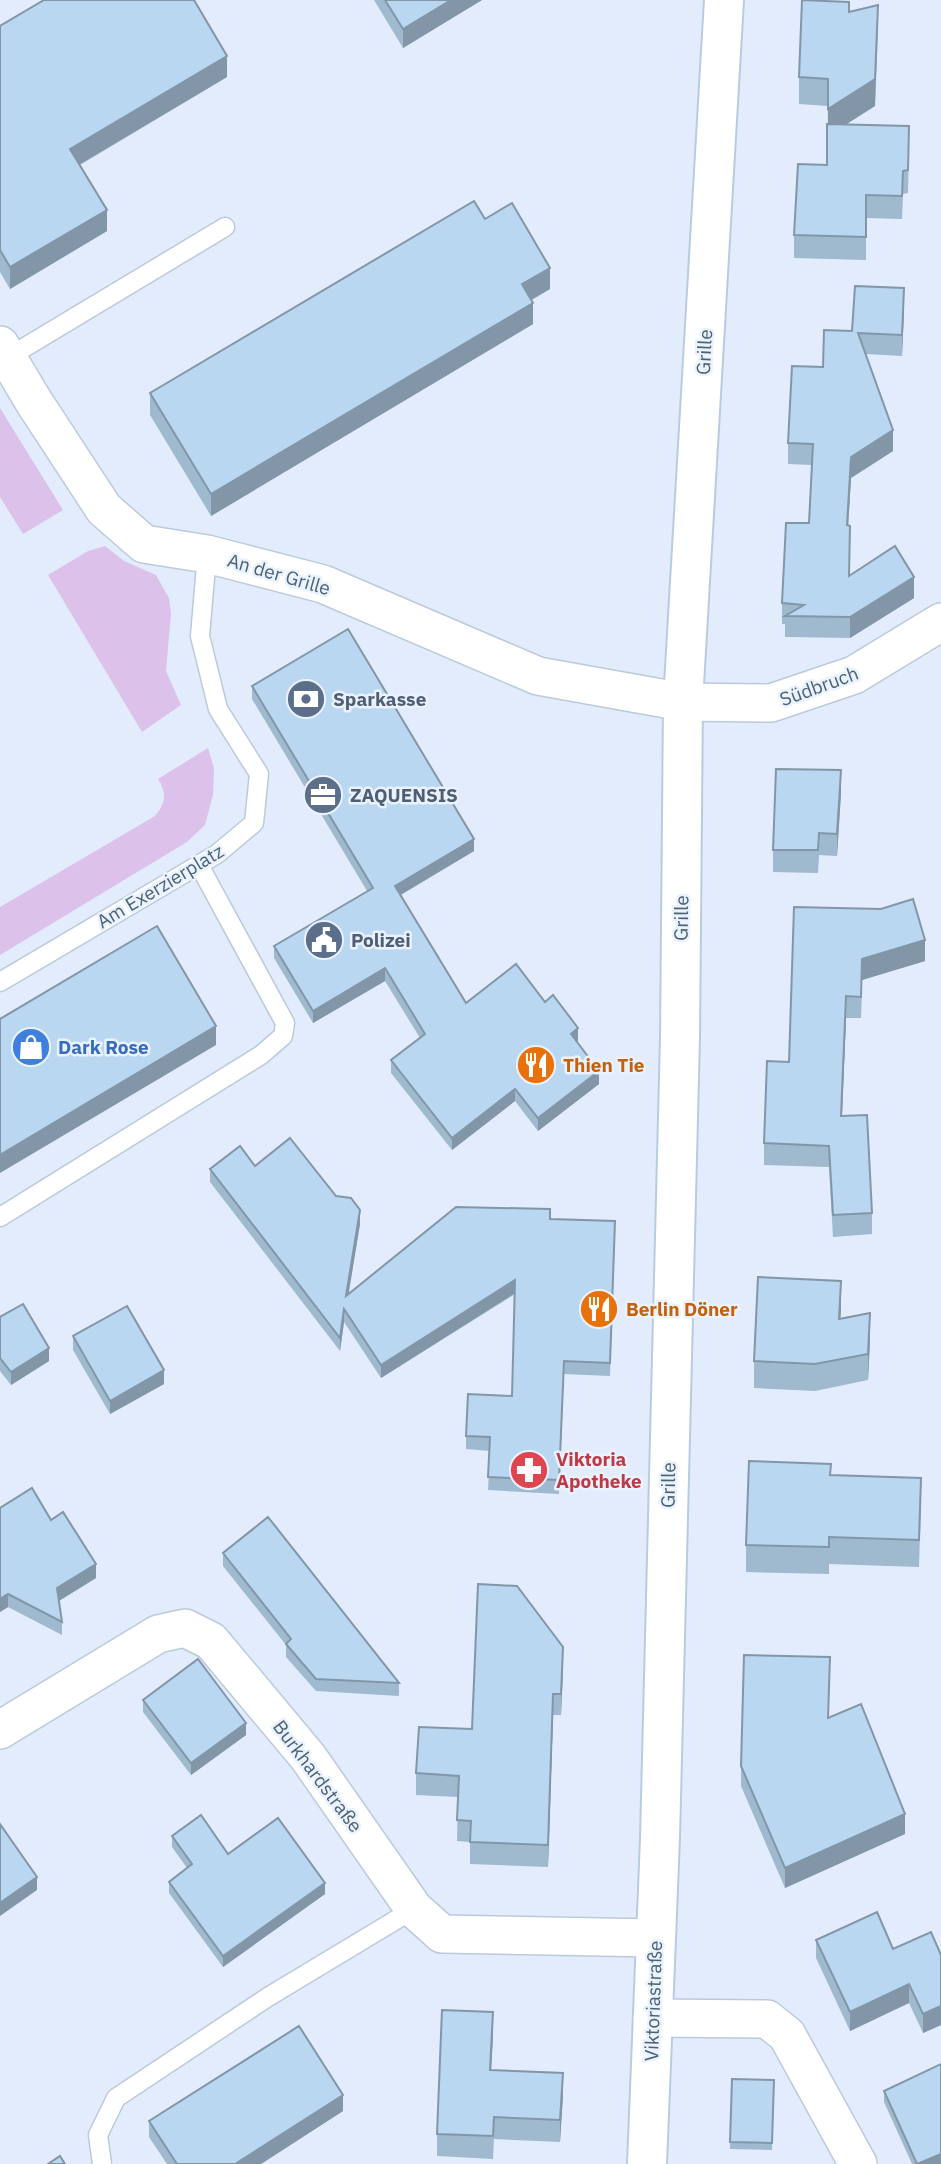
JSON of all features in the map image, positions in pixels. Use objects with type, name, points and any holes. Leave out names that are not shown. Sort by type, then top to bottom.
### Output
[{"type":"main road","name":"Grille","points":[[660,1838],[680,1037],[683,702],[724,0]]},
{"type":"main road","name":"Viktoriastraße","points":[[647,2164],[660,1838]]},
{"type":"street","name":"An der Grille","points":[[4,351],[104,509],[144,544],[206,554],[323,584],[538,676],[683,702]]},
{"type":"street","name":"Südbruch","points":[[683,702],[771,703],[854,676],[941,622]]},
{"type":"street","name":"Burkhardstraße","points":[[0,1730],[158,1634],[185,1628],[211,1641],[309,1757],[414,1909],[442,1934],[655,1938]]},
{"type":"street","points":[[652,2018],[767,2019],[787,2035],[858,2164]]},
{"type":"lane","points":[[4,351],[225,227]]},
{"type":"lane","name":"Am Exerzierplatz","points":[[0,982],[217,854],[254,823],[259,774],[218,709],[200,636],[206,554]]},
{"type":"lane","points":[[0,1217],[261,1055],[283,1036],[285,1023],[199,864]]},
{"type":"lane","points":[[102,2164],[98,2135],[116,2098],[268,1997],[414,1909]]},
{"type":"shaded area","points":[[0,408],[63,510],[23,534],[0,497]]},
{"type":"shaded area","points":[[105,546],[124,561],[156,575],[169,598],[171,614],[166,671],[181,705],[142,732],[48,575],[88,551]]},
{"type":"shaded area","points":[[208,748],[214,768],[213,795],[205,825],[187,842],[0,955],[0,907],[155,816],[164,798],[158,779]]},
{"type":"building","points":[[44,0],[194,0],[227,56],[70,149],[107,210],[10,267],[0,250],[0,26]]},
{"type":"building","points":[[385,0],[451,0],[403,29]]},
{"type":"building","points":[[802,0],[849,2],[849,12],[878,5],[875,79],[828,109],[828,79],[799,77]]},
{"type":"building","points":[[827,124],[909,126],[908,170],[903,171],[902,196],[866,195],[866,237],[794,235],[798,164],[827,165]]},
{"type":"building","points":[[474,201],[485,219],[512,203],[550,268],[522,284],[533,303],[211,494],[150,393]]},
{"type":"building","points":[[855,286],[904,288],[902,335],[858,333],[893,430],[851,457],[847,525],[850,526],[849,576],[895,546],[914,577],[850,617],[785,616],[804,605],[782,603],[786,523],[809,523],[813,444],[788,443],[792,366],[823,367],[824,330],[852,331]]},
{"type":"building","points":[[348,629],[474,839],[395,886],[466,1003],[516,964],[545,1002],[553,995],[578,1028],[571,1034],[599,1071],[538,1118],[515,1089],[452,1138],[391,1060],[425,1034],[385,968],[313,1011],[274,946],[373,888],[252,686]]},
{"type":"building","points":[[776,769],[841,770],[837,834],[819,833],[818,850],[773,850]]},
{"type":"building","points":[[913,899],[925,940],[862,959],[861,997],[846,996],[841,1116],[867,1115],[872,1213],[833,1215],[829,1146],[764,1143],[767,1061],[789,1062],[794,907],[881,909]]},
{"type":"building","points":[[157,926],[216,1026],[0,1155],[0,1019]]},
{"type":"building","points":[[290,1138],[336,1196],[351,1198],[360,1210],[346,1296],[456,1207],[550,1209],[550,1219],[615,1221],[610,1363],[564,1361],[559,1480],[488,1477],[490,1437],[466,1436],[468,1394],[512,1396],[515,1280],[381,1365],[344,1309],[340,1338],[210,1169],[240,1146],[255,1166]]},
{"type":"building","points":[[758,1277],[841,1281],[839,1319],[870,1313],[868,1354],[815,1364],[754,1361]]},
{"type":"building","points":[[23,1304],[49,1348],[11,1372],[0,1358],[0,1317]]},
{"type":"building","points":[[127,1306],[164,1370],[110,1401],[73,1336]]},
{"type":"building","points":[[749,1461],[831,1464],[830,1475],[921,1478],[919,1540],[829,1537],[829,1547],[746,1545]]},
{"type":"building","points":[[32,1488],[51,1520],[63,1512],[96,1564],[57,1588],[62,1622],[8,1594],[0,1599],[0,1508]]},
{"type":"building","points":[[268,1517],[399,1683],[316,1679],[286,1644],[291,1639],[223,1553]]},
{"type":"building","points":[[478,1584],[517,1586],[563,1647],[561,1694],[553,1694],[548,1845],[470,1842],[471,1821],[457,1820],[459,1776],[416,1773],[419,1727],[472,1729]]},
{"type":"building","points":[[744,1655],[830,1657],[828,1718],[861,1704],[905,1814],[785,1868],[741,1766]]},
{"type":"building","points":[[198,1659],[246,1723],[191,1763],[143,1700]]},
{"type":"building","points":[[201,1815],[228,1854],[278,1818],[325,1883],[223,1956],[169,1882],[192,1864],[172,1836]]},
{"type":"building","points":[[0,1824],[37,1877],[0,1903]]},
{"type":"building","points":[[877,1912],[893,1949],[931,1932],[941,1955],[941,2006],[923,2014],[909,1984],[850,2012],[816,1940]]},
{"type":"building","points":[[442,2010],[493,2012],[490,2070],[563,2073],[560,2120],[494,2117],[493,2136],[437,2134]]},
{"type":"building","points":[[299,2026],[343,2095],[235,2164],[177,2164],[149,2121]]},
{"type":"building","points":[[941,2064],[941,2154],[917,2164],[884,2091]]},
{"type":"building","points":[[732,2079],[774,2080],[772,2143],[730,2142]]},
{"type":"building","points":[[60,2156],[65,2164],[48,2164]]},
{"type":"place","name":"Sparkasse","points":[[306,699]]},
{"type":"place","name":"ZAQUENSIS","points":[[323,795]]},
{"type":"place","name":"Polizei","points":[[324,940]]},
{"type":"place","name":"Dark Rose","points":[[31,1047]]},
{"type":"place","name":"Thien Tie","points":[[536,1065]]},
{"type":"place","name":"Berlin Döner","points":[[599,1309]]},
{"type":"place","name":"Viktoria Apotheke","points":[[529,1470]]}]
